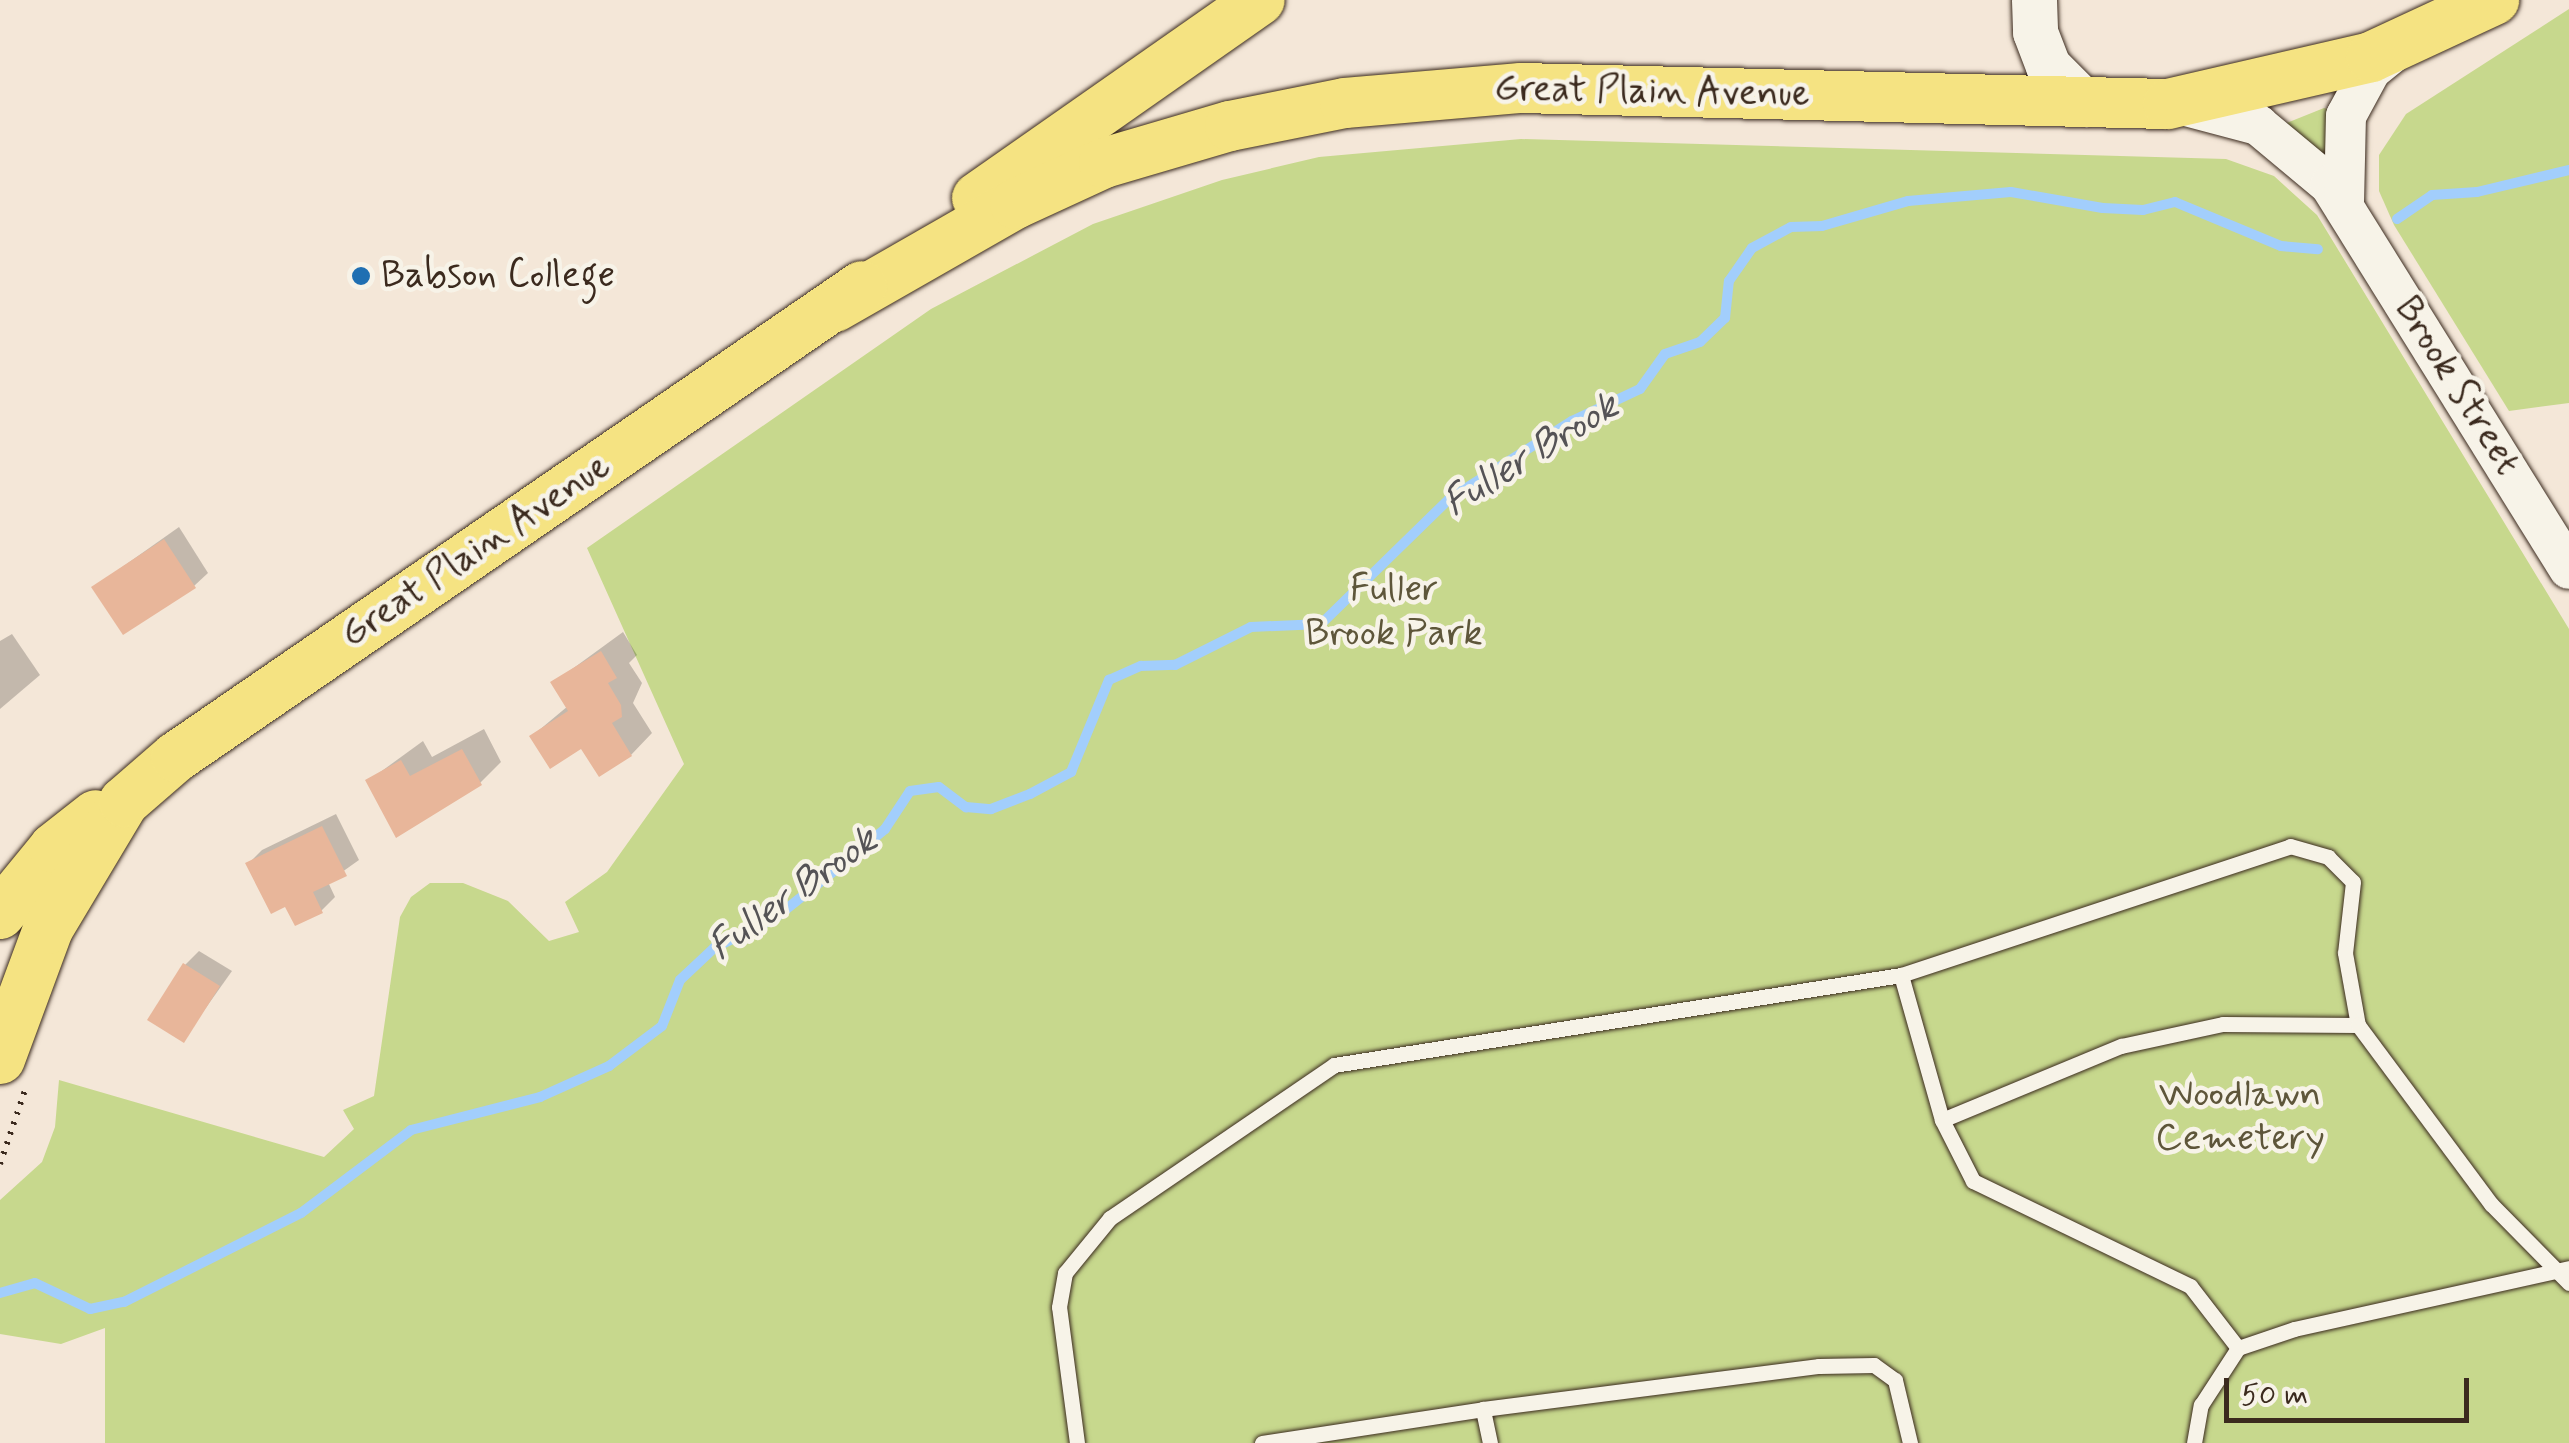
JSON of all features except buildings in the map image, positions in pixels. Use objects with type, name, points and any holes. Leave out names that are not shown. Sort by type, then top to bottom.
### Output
[{"type":"main road","name":"Great Plain Avenue","points":[[0,914],[54,848],[87,819],[124,802],[176,757],[835,306],[1086,116],[1260,0]]},
{"type":"main road","points":[[2034,0],[2036,32],[2048,66],[2086,104]]},
{"type":"main road","name":"Great Plain Avenue","points":[[835,306],[1016,204],[1104,163],[1230,126],[1358,100],[1522,88],[2168,104],[2309,76],[2494,0]]},
{"type":"main road","name":"Great Plain Avenue","points":[[0,1058],[48,929],[124,802]]},
{"type":"street","points":[[2344,203],[2346,116],[2372,70],[2424,28]]},
{"type":"street","name":"Brook Street","points":[[2168,104],[2215,110],[2258,126],[2314,168],[2344,203],[2569,569]]},
{"type":"lane","points":[[1077,1443],[1059,1307],[1066,1273],[1110,1218],[1334,1065],[1902,974],[2290,846],[2328,857],[2354,882],[2344,953],[2358,1025],[2491,1204],[2565,1275]]},
{"type":"lane","points":[[1902,974],[1942,1120],[1973,1181],[2190,1286],[2238,1348]]},
{"type":"lane","points":[[1942,1120],[2121,1046],[2224,1024],[2358,1025]]},
{"type":"lane","points":[[2194,1443],[2201,1404],[2238,1348],[2294,1329],[2565,1275]]},
{"type":"lane","points":[[1262,1443],[1483,1409],[1820,1366],[1874,1365],[1896,1380],[1910,1443]]},
{"type":"lane","points":[[1483,1409],[1490,1443]]},
{"type":"green space","points":[[2569,9],[2569,403],[2509,411],[2394,225],[2379,191],[2379,155],[2406,114]]},
{"type":"green space","points":[[2324,108],[2335,111],[2330,164],[2284,124]]},
{"type":"green space","name":"Fuller Brook Park","points":[[1521,139],[2226,159],[2274,176],[2317,215],[2569,629],[2569,1443],[105,1443],[105,1328],[61,1344],[0,1334],[0,1200],[42,1162],[55,1127],[59,1080],[324,1157],[354,1129],[343,1110],[374,1096],[400,917],[411,897],[430,883],[463,883],[508,901],[549,941],[579,932],[565,902],[607,872],[684,764],[587,548],[931,309],[1093,224],[1222,180],[1319,157]]},
{"type":"waterway","name":"Fuller Brook","points":[[2397,219],[2432,195],[2477,192],[2569,170]]},
{"type":"waterway","name":"Fuller Brook","points":[[0,1293],[35,1283],[90,1309],[124,1302],[301,1213],[411,1130],[540,1097],[609,1066],[662,1026],[680,980],[714,948],[775,918],[834,871],[885,829],[910,791],[939,787],[966,807],[991,809],[1030,794],[1071,772],[1109,680],[1141,666],[1175,665],[1251,627],[1321,624],[1449,499],[1572,421],[1640,389],[1665,354],[1700,342],[1725,318],[1729,281],[1752,248],[1791,227],[1822,226],[1908,201],[2011,192],[2103,208],[2143,210],[2175,202],[2281,246],[2318,249]]},
{"type":"place","name":"Babson College","points":[[361,276]]},
{"type":"park label","name":"Woodlawn Cemetery","points":[[2240,1117]]}]
